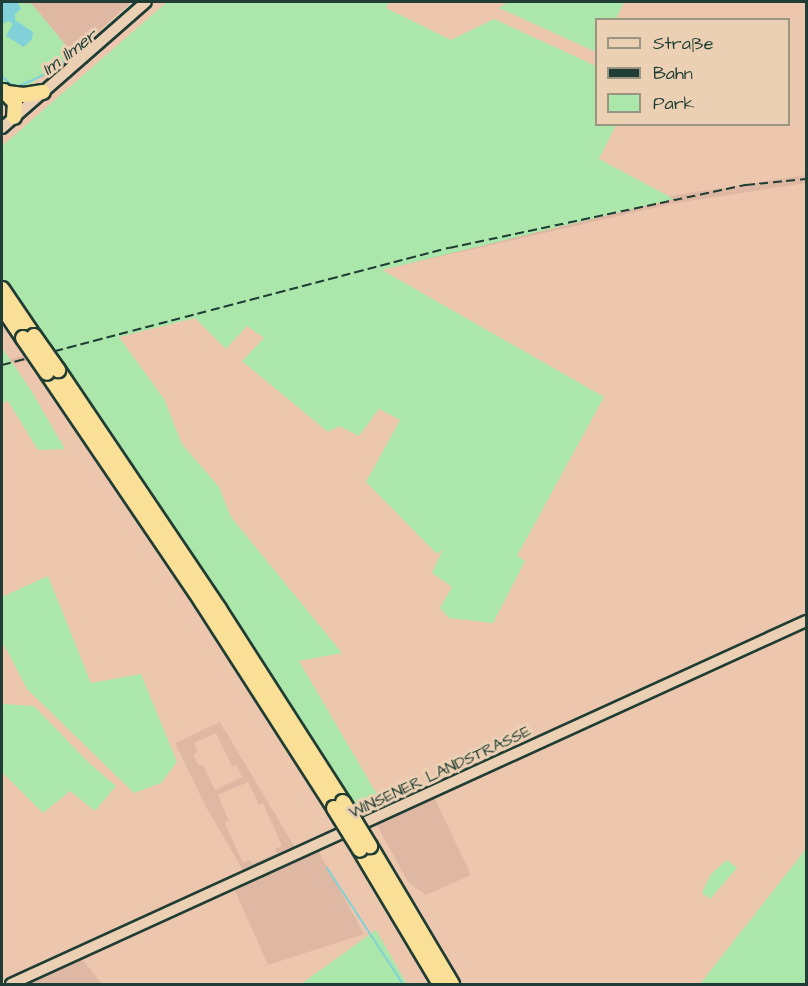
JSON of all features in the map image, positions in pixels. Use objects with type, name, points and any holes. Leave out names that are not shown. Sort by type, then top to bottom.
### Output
[{"type":"highway","points":[[3,93],[24,95],[43,92]]},
{"type":"highway","points":[[3,93],[14,117]]},
{"type":"highway","points":[[2,289],[28,337],[213,600],[338,805],[452,984]]},
{"type":"highway","points":[[2,307],[28,337]]},
{"type":"highway","points":[[365,848],[440,984]]},
{"type":"main road","points":[[2,128],[146,2]]},
{"type":"main road","name":"WINSENER LANDSTRASSE","points":[[10,984],[807,621]]},
{"type":"shaded area","points":[[26,2],[131,2],[73,54],[32,4]]},
{"type":"shaded area","points":[[806,175],[806,183],[676,203],[381,270],[2,367],[2,361],[592,214],[675,195]]},
{"type":"shaded area","points":[[220,722],[302,859],[319,852],[364,934],[268,965],[235,891],[250,882],[206,807],[175,743]],"holes":[[[216,733],[232,766],[236,765],[242,777],[215,790],[203,765],[199,766],[193,755],[198,752],[194,743]],[[248,782],[259,805],[263,803],[282,846],[275,849],[277,853],[252,864],[250,860],[243,863],[225,823],[229,821],[218,795]]]},
{"type":"shaded area","points":[[434,797],[471,875],[426,895],[408,882],[376,823]]},
{"type":"shaded area","points":[[82,959],[102,984],[22,984]]},
{"type":"green space","points":[[2,2],[32,4],[73,54],[33,83],[19,89],[2,82]]},
{"type":"green space","points":[[167,2],[389,2],[386,8],[451,40],[494,19],[595,66],[595,126],[616,126],[599,159],[674,199],[382,270],[604,397],[517,556],[525,561],[493,623],[449,618],[440,608],[452,587],[432,573],[443,549],[437,554],[366,482],[400,420],[379,409],[359,436],[339,426],[328,432],[242,361],[264,338],[247,326],[226,349],[195,318],[119,337],[164,399],[182,444],[219,487],[231,517],[342,653],[299,661],[382,803],[356,815],[226,605],[2,278],[2,146]]},
{"type":"green space","points":[[508,2],[624,2],[616,18],[595,18],[595,52],[499,8]]},
{"type":"green space","points":[[2,348],[29,387],[65,449],[38,450],[8,401],[2,403]]},
{"type":"green space","points":[[48,576],[91,683],[141,674],[177,762],[161,783],[134,793],[27,689],[2,641],[2,597]]},
{"type":"green space","points":[[3,704],[34,706],[89,763],[116,786],[95,811],[70,791],[43,813],[2,772]]},
{"type":"green space","points":[[806,849],[806,984],[700,984]]},
{"type":"green space","points":[[727,860],[737,868],[710,899],[702,893],[711,874]]},
{"type":"green space","points":[[376,930],[407,984],[301,984]]},
{"type":"water","points":[[2,2],[18,3],[21,9],[15,14],[15,20],[33,32],[32,39],[24,47],[6,36],[13,24],[9,21],[2,24]]},
{"type":"waterway","name":"Im Ilmer","points":[[2,76],[10,84],[19,86],[50,72],[93,40],[135,2]]},
{"type":"waterway","points":[[327,868],[403,984]]},
{"type":"railway","points":[[2,365],[449,248],[746,185],[806,179]]}]
